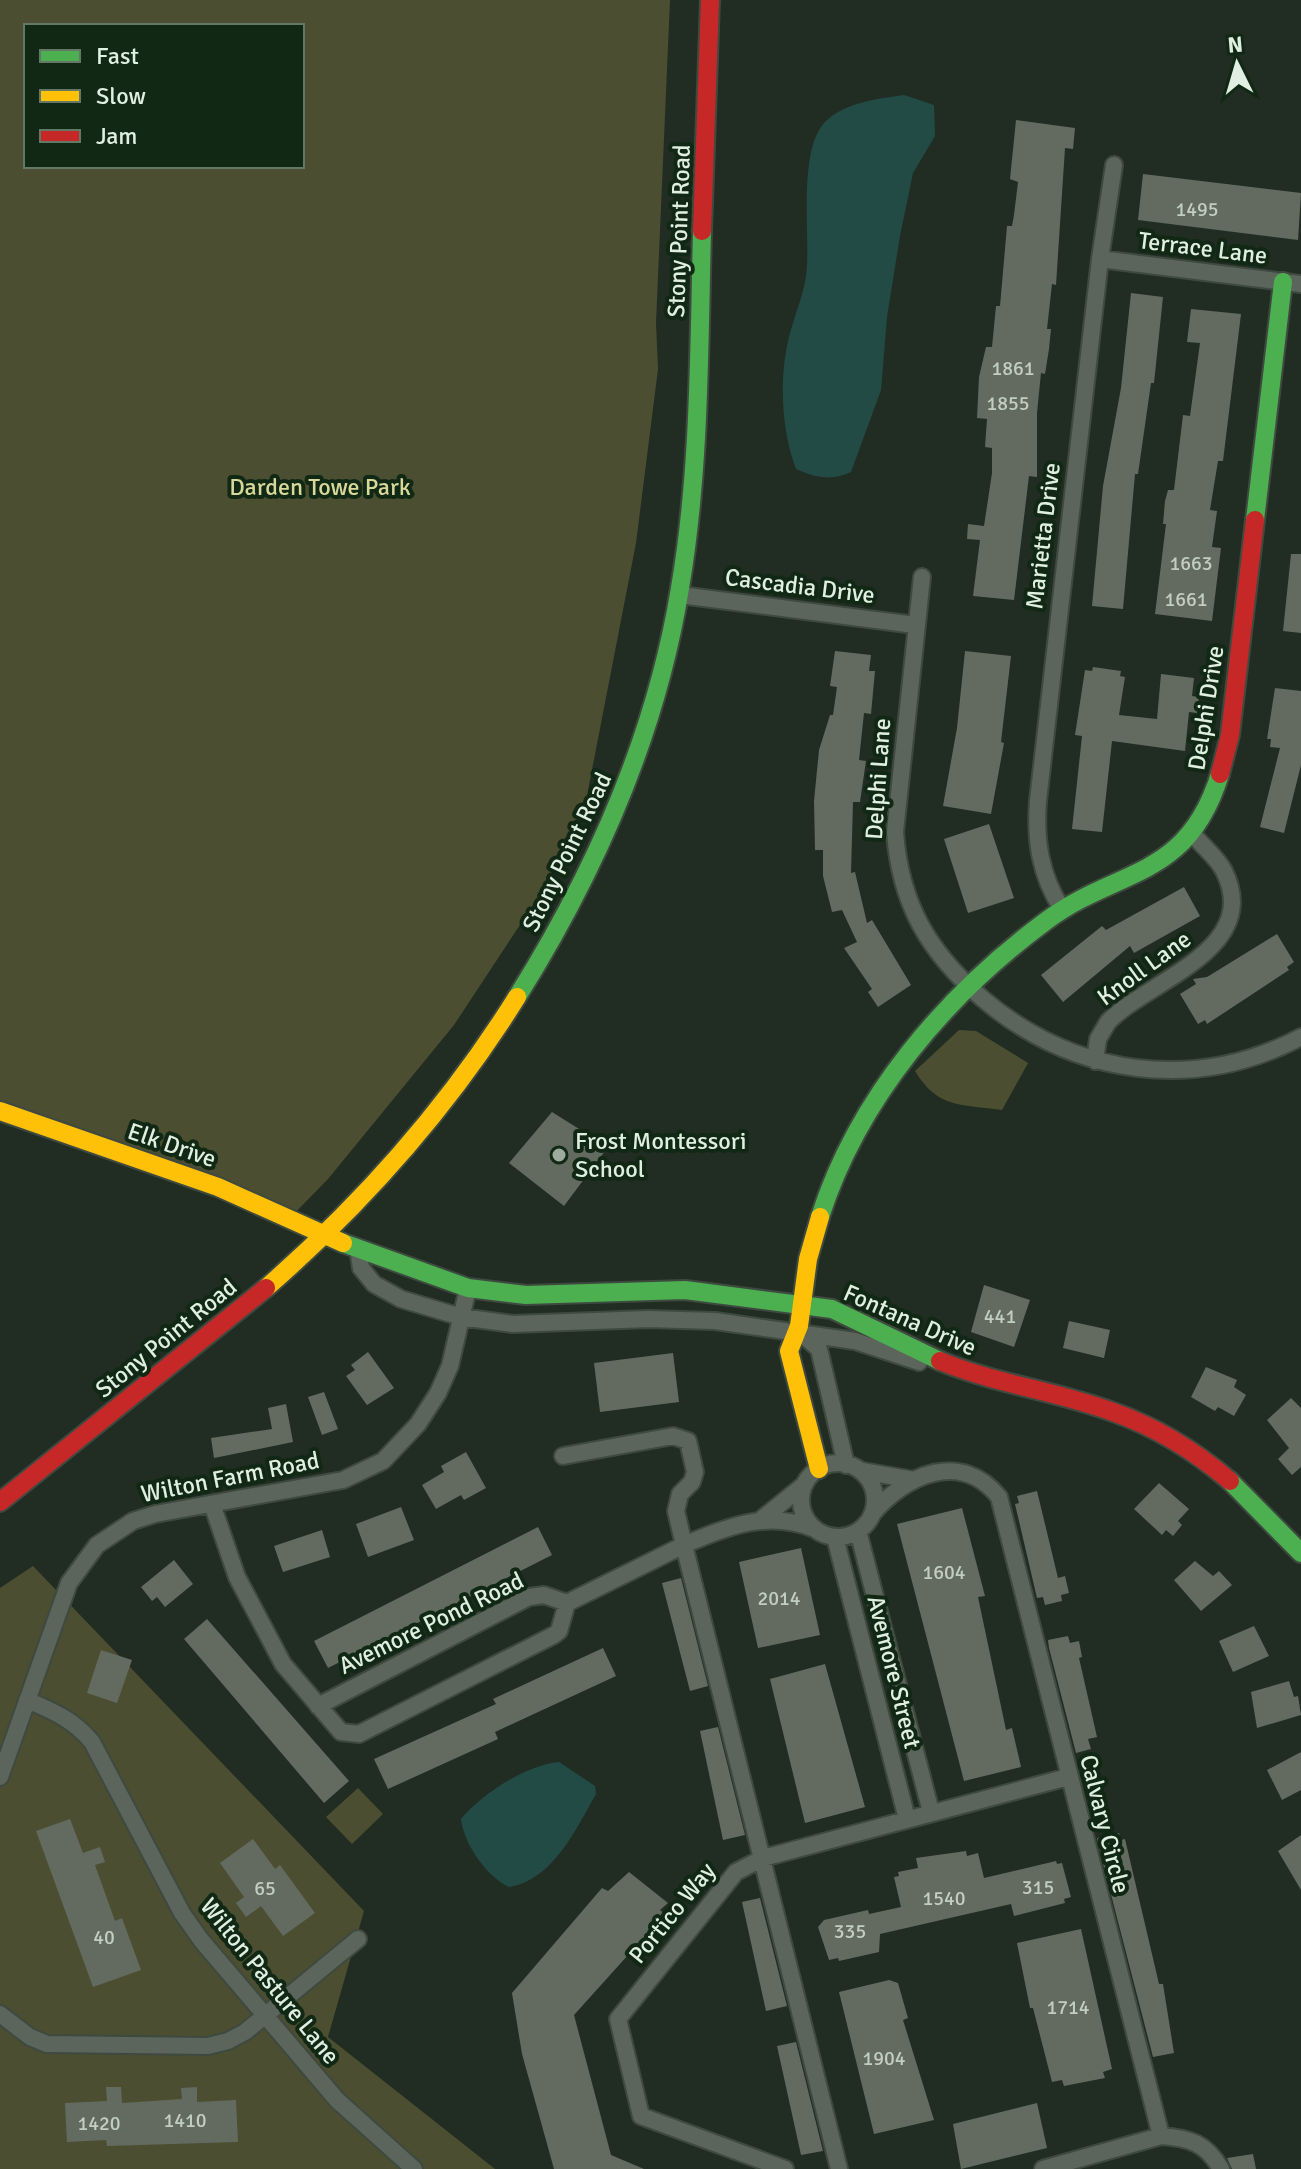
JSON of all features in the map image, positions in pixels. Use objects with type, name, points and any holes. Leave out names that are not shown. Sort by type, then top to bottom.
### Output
[{"type":"street","name":"Stony Point Road","points":[[0,1502],[251,1299],[323,1236],[393,1160],[472,1064],[570,910],[631,774],[680,595],[696,441],[710,0]]},
{"type":"street","name":"Marietta Drive","points":[[1062,909],[1050,892],[1043,869],[1036,817],[1100,259],[1114,165]]},
{"type":"street","name":"Terrace Lane","points":[[1100,259],[1292,283]]},
{"type":"street","name":"Delphi Drive","points":[[803,1304],[806,1270],[817,1226],[859,1126],[899,1065],[971,989],[1062,909],[1147,871],[1192,833],[1213,798],[1230,735],[1292,283]]},
{"type":"street","name":"Delphi Lane","points":[[922,577],[895,832],[898,871],[908,903],[936,951],[971,989],[1010,1022],[1045,1043],[1095,1061],[1164,1072],[1208,1068],[1247,1058],[1301,1037]]},
{"type":"street","name":"Cascadia Drive","points":[[680,595],[915,625]]},
{"type":"street","name":"Knoll Lane","points":[[1095,1061],[1103,1029],[1116,1013],[1209,950],[1227,925],[1231,907],[1227,879],[1217,860],[1192,833]]},
{"type":"street","name":"Elk Drive","points":[[0,1111],[218,1187],[323,1236],[358,1248]]},
{"type":"street","name":"Fontana Drive","points":[[358,1248],[468,1288],[526,1295],[685,1290],[832,1309],[926,1356],[982,1378],[1112,1411],[1147,1426],[1219,1471],[1301,1553]]},
{"type":"street","points":[[358,1248],[361,1268],[374,1284],[401,1299],[461,1317],[513,1324],[648,1319],[715,1321],[855,1341],[951,1373],[982,1378]]},
{"type":"street","name":"Wilton Farm Road","points":[[0,1777],[69,1583],[97,1545],[133,1521],[343,1480],[383,1461],[418,1424],[438,1393],[450,1366],[468,1288]]},
{"type":"street","points":[[803,1304],[800,1333],[789,1351],[813,1476],[801,1501],[803,1513],[815,1529]]},
{"type":"street","points":[[763,1518],[799,1522],[835,1537],[858,1531],[872,1514],[875,1493],[871,1481],[852,1467],[819,1349],[800,1333]]},
{"type":"street","points":[[563,1456],[673,1436],[688,1441],[695,1472],[692,1482],[680,1494],[676,1511],[839,2169]]},
{"type":"street","points":[[212,1504],[222,1538],[250,1604],[283,1664],[341,1732],[350,1735],[368,1730],[554,1635],[559,1631],[567,1603],[684,1545],[763,1518],[783,1505],[813,1476],[852,1467]]},
{"type":"street","name":"Calvary Circle","points":[[852,1467],[876,1476],[915,1480]]},
{"type":"street","name":"Calvary Circle","points":[[872,1514],[885,1500],[915,1480],[953,1469],[985,1479],[999,1497],[1161,2136]]},
{"type":"street","name":"Avemore Street","points":[[858,1531],[931,1812]]},
{"type":"street","name":"Avemore Street","points":[[835,1537],[907,1819]]},
{"type":"street","name":"Avemore Pond Road","points":[[318,1706],[529,1597],[544,1595],[567,1603]]},
{"type":"street","name":"Wilton Pasture Lane","points":[[27,1700],[65,1716],[92,1742],[182,1913],[264,2016],[337,2100],[414,2169]]},
{"type":"street","name":"Portico Way","points":[[785,2169],[641,2116],[618,2019],[736,1872],[763,1858],[1068,1777]]},
{"type":"street","points":[[0,2014],[30,2037],[64,2047],[208,2046],[228,2041],[264,2016],[358,1939]]},
{"type":"street","points":[[1043,2169],[1077,2165],[1161,2136],[1190,2138],[1206,2147],[1221,2169]]},
{"type":"green space","name":"Darden Towe Park","points":[[0,0],[670,0],[656,323],[658,369],[636,543],[583,816],[537,899],[454,1025],[328,1179],[288,1220],[0,1110]]},
{"type":"green space","points":[[959,1030],[976,1031],[1028,1063],[1002,1110],[963,1105],[942,1098],[915,1071]]},
{"type":"green space","points":[[33,1566],[364,1911],[328,2037],[495,2169],[0,2169],[0,1588]]},
{"type":"green space","points":[[358,1788],[383,1814],[352,1844],[326,1817]]},
{"type":"water","points":[[904,95],[934,105],[935,136],[913,173],[887,317],[881,390],[851,472],[837,477],[817,476],[796,469],[787,438],[783,403],[786,353],[806,275],[810,156],[821,127],[837,112],[882,98]]},
{"type":"water","points":[[559,1762],[595,1786],[596,1794],[551,1864],[525,1882],[509,1887],[492,1875],[478,1858],[467,1839],[461,1819],[506,1782],[546,1764]]},
{"type":"building","points":[[1016,120],[1075,128],[1073,149],[1065,148],[1056,285],[1052,284],[1047,329],[1051,329],[1049,349],[1045,374],[1041,373],[1037,413],[1037,477],[1029,476],[1014,600],[973,596],[980,540],[967,539],[968,524],[984,526],[992,473],[992,448],[985,447],[987,419],[977,418],[979,377],[986,347],[992,347],[996,306],[1000,306],[1007,226],[1012,226],[1014,215],[1018,182],[1010,179]]},
{"type":"building","points":[[1143,174],[1301,193],[1298,240],[1138,220]]},
{"type":"building","points":[[1131,293],[1163,297],[1154,383],[1151,383],[1138,474],[1135,474],[1123,609],[1092,606],[1103,486],[1121,388]]},
{"type":"building","points":[[1191,309],[1241,314],[1223,461],[1218,461],[1210,510],[1217,511],[1212,547],[1221,548],[1212,621],[1155,614],[1166,524],[1163,524],[1165,501],[1168,490],[1174,490],[1183,415],[1190,416],[1200,343],[1187,342]]},
{"type":"building","points":[[1291,554],[1301,554],[1301,633],[1283,631]]},
{"type":"building","points":[[835,651],[871,655],[869,671],[875,671],[871,714],[864,713],[859,760],[866,761],[860,802],[853,802],[851,873],[855,872],[867,923],[872,920],[911,985],[878,1007],[868,992],[872,989],[844,948],[857,942],[842,910],[832,912],[823,876],[823,850],[815,850],[814,801],[819,750],[830,715],[833,715],[837,687],[830,686]]},
{"type":"building","points":[[965,651],[1011,656],[1001,742],[1004,743],[991,814],[943,806],[957,728]]},
{"type":"building","points":[[1093,667],[1121,671],[1120,676],[1125,677],[1119,715],[1157,719],[1161,674],[1194,678],[1192,696],[1199,697],[1197,713],[1189,712],[1185,751],[1112,741],[1102,832],[1072,829],[1082,736],[1075,735],[1085,670],[1092,671]]},
{"type":"building","points":[[1275,688],[1301,691],[1301,765],[1284,833],[1260,827],[1280,748],[1270,747],[1271,739],[1267,739]]},
{"type":"building","points":[[989,824],[1014,898],[968,913],[944,839]]},
{"type":"building","points":[[1184,887],[1200,916],[1134,953],[1130,946],[1063,1002],[1041,975],[1102,926],[1106,930]]},
{"type":"building","points":[[1277,934],[1294,962],[1287,967],[1289,970],[1207,1024],[1205,1020],[1198,1024],[1180,994],[1196,984],[1193,979],[1207,977]]},
{"type":"building","name":"Frost Montessori School","points":[[552,1112],[608,1147],[564,1206],[509,1163]]},
{"type":"building","points":[[984,1285],[1030,1300],[1014,1347],[971,1332]]},
{"type":"building","points":[[1069,1321],[1110,1330],[1104,1358],[1063,1348]]},
{"type":"building","points":[[368,1352],[394,1388],[367,1405],[346,1376],[355,1370],[351,1365]]},
{"type":"building","points":[[673,1353],[679,1402],[600,1412],[594,1363]]},
{"type":"building","points":[[1206,1367],[1237,1380],[1234,1387],[1246,1395],[1234,1416],[1218,1407],[1215,1411],[1191,1397]]},
{"type":"building","points":[[324,1392],[338,1429],[322,1435],[308,1397]]},
{"type":"building","points":[[1291,1398],[1301,1408],[1301,1467],[1292,1475],[1278,1459],[1289,1448],[1267,1420]]},
{"type":"building","points":[[286,1404],[293,1442],[214,1458],[211,1438],[272,1429],[268,1408]]},
{"type":"building","points":[[466,1452],[486,1488],[464,1500],[461,1495],[436,1509],[422,1485],[444,1472],[441,1466]]},
{"type":"building","points":[[1159,1483],[1189,1509],[1178,1521],[1182,1525],[1173,1536],[1166,1530],[1162,1535],[1134,1509]]},
{"type":"building","points":[[1037,1491],[1058,1578],[1065,1576],[1069,1593],[1061,1595],[1062,1601],[1045,1605],[1043,1597],[1037,1598],[1015,1504],[1019,1503],[1017,1496]]},
{"type":"building","points":[[401,1507],[414,1540],[368,1557],[356,1524]]},
{"type":"building","points":[[962,1508],[985,1596],[978,1597],[1006,1730],[1012,1728],[1021,1767],[964,1781],[897,1524]]},
{"type":"building","points":[[538,1527],[552,1555],[328,1668],[314,1641]]},
{"type":"building","points":[[322,1530],[330,1557],[283,1572],[274,1546]]},
{"type":"building","points":[[801,1548],[820,1635],[758,1648],[739,1562]]},
{"type":"building","points":[[174,1560],[193,1584],[165,1607],[157,1597],[152,1601],[141,1587]]},
{"type":"building","points":[[1195,1561],[1213,1576],[1219,1571],[1232,1585],[1201,1611],[1174,1580]]},
{"type":"building","points":[[681,1578],[708,1686],[690,1691],[662,1583]]},
{"type":"building","points":[[207,1619],[349,1781],[324,1803],[184,1639]]},
{"type":"building","points":[[1254,1626],[1269,1656],[1233,1672],[1219,1641]]},
{"type":"building","points":[[1068,1636],[1070,1643],[1079,1641],[1082,1657],[1079,1658],[1097,1737],[1088,1739],[1091,1749],[1076,1753],[1048,1640]]},
{"type":"building","points":[[603,1648],[616,1676],[495,1732],[498,1739],[388,1789],[374,1759],[496,1704],[493,1699]]},
{"type":"building","points":[[101,1650],[132,1660],[117,1703],[87,1693]]},
{"type":"building","points":[[825,1664],[865,1807],[805,1823],[770,1679]]},
{"type":"building","points":[[1289,1681],[1294,1697],[1298,1696],[1301,1715],[1257,1728],[1251,1692]]},
{"type":"building","points":[[718,1727],[745,1835],[723,1840],[700,1731]]},
{"type":"building","points":[[1301,1752],[1301,1790],[1282,1800],[1267,1770]]},
{"type":"building","points":[[70,1819],[83,1853],[100,1847],[105,1862],[95,1865],[115,1921],[122,1918],[141,1970],[93,1987],[36,1831]]},
{"type":"building","points":[[1119,1833],[1121,1840],[1125,1839],[1159,1984],[1163,1984],[1174,2053],[1153,2057],[1098,1844],[1097,1838]]},
{"type":"building","points":[[1301,1835],[1301,1890],[1278,1851]]},
{"type":"building","points":[[253,1839],[275,1869],[280,1865],[315,1913],[283,1936],[261,1906],[246,1917],[236,1903],[244,1897],[220,1863]]},
{"type":"building","points":[[966,1851],[967,1856],[978,1853],[984,1878],[1056,1861],[1057,1864],[1062,1863],[1071,1897],[1064,1899],[1065,1903],[1014,1916],[1011,1904],[880,1934],[879,1952],[839,1961],[838,1958],[829,1960],[818,1927],[824,1920],[868,1910],[869,1914],[901,1907],[894,1877],[899,1876],[898,1872],[918,1868],[916,1858]]},
{"type":"building","points":[[629,1872],[668,1903],[660,1910],[665,1914],[574,2015],[611,2155],[644,2169],[554,2169],[522,2054],[512,1993],[602,1888],[608,1891]]},
{"type":"building","points":[[760,1898],[787,2006],[766,2011],[742,1902]]},
{"type":"building","points":[[1081,1929],[1112,2069],[1103,2072],[1105,2078],[1064,2086],[1062,2080],[1052,2082],[1033,2008],[1030,2008],[1017,1943]]},
{"type":"building","points":[[889,1980],[898,1983],[908,2018],[903,2020],[934,2120],[874,2134],[839,1992]]},
{"type":"building","points":[[796,2042],[823,2151],[801,2155],[777,2046]]},
{"type":"building","points":[[106,2087],[121,2087],[122,2103],[182,2099],[181,2088],[197,2087],[197,2102],[236,2100],[238,2142],[107,2146],[106,2140],[67,2142],[65,2103],[107,2101]]},
{"type":"building","points":[[1037,2103],[1047,2148],[961,2169],[953,2124]]},
{"type":"building","points":[[1253,2154],[1256,2169],[1232,2169],[1227,2158]]},
{"type":"traffic: fast","points":[[517,997],[597,851],[639,749],[656,697],[687,544],[697,410],[702,231]]},
{"type":"traffic: fast","points":[[1255,520],[1283,282]]},
{"type":"traffic: fast","points":[[820,1217],[857,1131],[910,1052],[941,1016],[1009,950],[1046,921],[1169,853],[1189,835],[1206,809],[1220,774]]},
{"type":"traffic: fast","points":[[343,1243],[468,1288],[526,1295],[685,1290],[832,1309],[940,1361]]},
{"type":"traffic: fast","points":[[1230,1481],[1301,1553]]},
{"type":"traffic: slow","points":[[266,1288],[302,1256],[402,1152],[463,1077],[517,997]]},
{"type":"traffic: slow","points":[[0,1111],[218,1187],[343,1243]]},
{"type":"traffic: slow","points":[[819,1469],[789,1351],[799,1326],[808,1259],[820,1217]]},
{"type":"traffic: jam","points":[[702,231],[710,0]]},
{"type":"traffic: jam","points":[[1220,774],[1230,735],[1255,520]]},
{"type":"traffic: jam","points":[[0,1502],[266,1288]]},
{"type":"traffic: jam","points":[[940,1361],[1129,1418],[1175,1441],[1230,1481]]},
{"type":"place","name":"Frost Montessori School","points":[[559,1155]]}]
